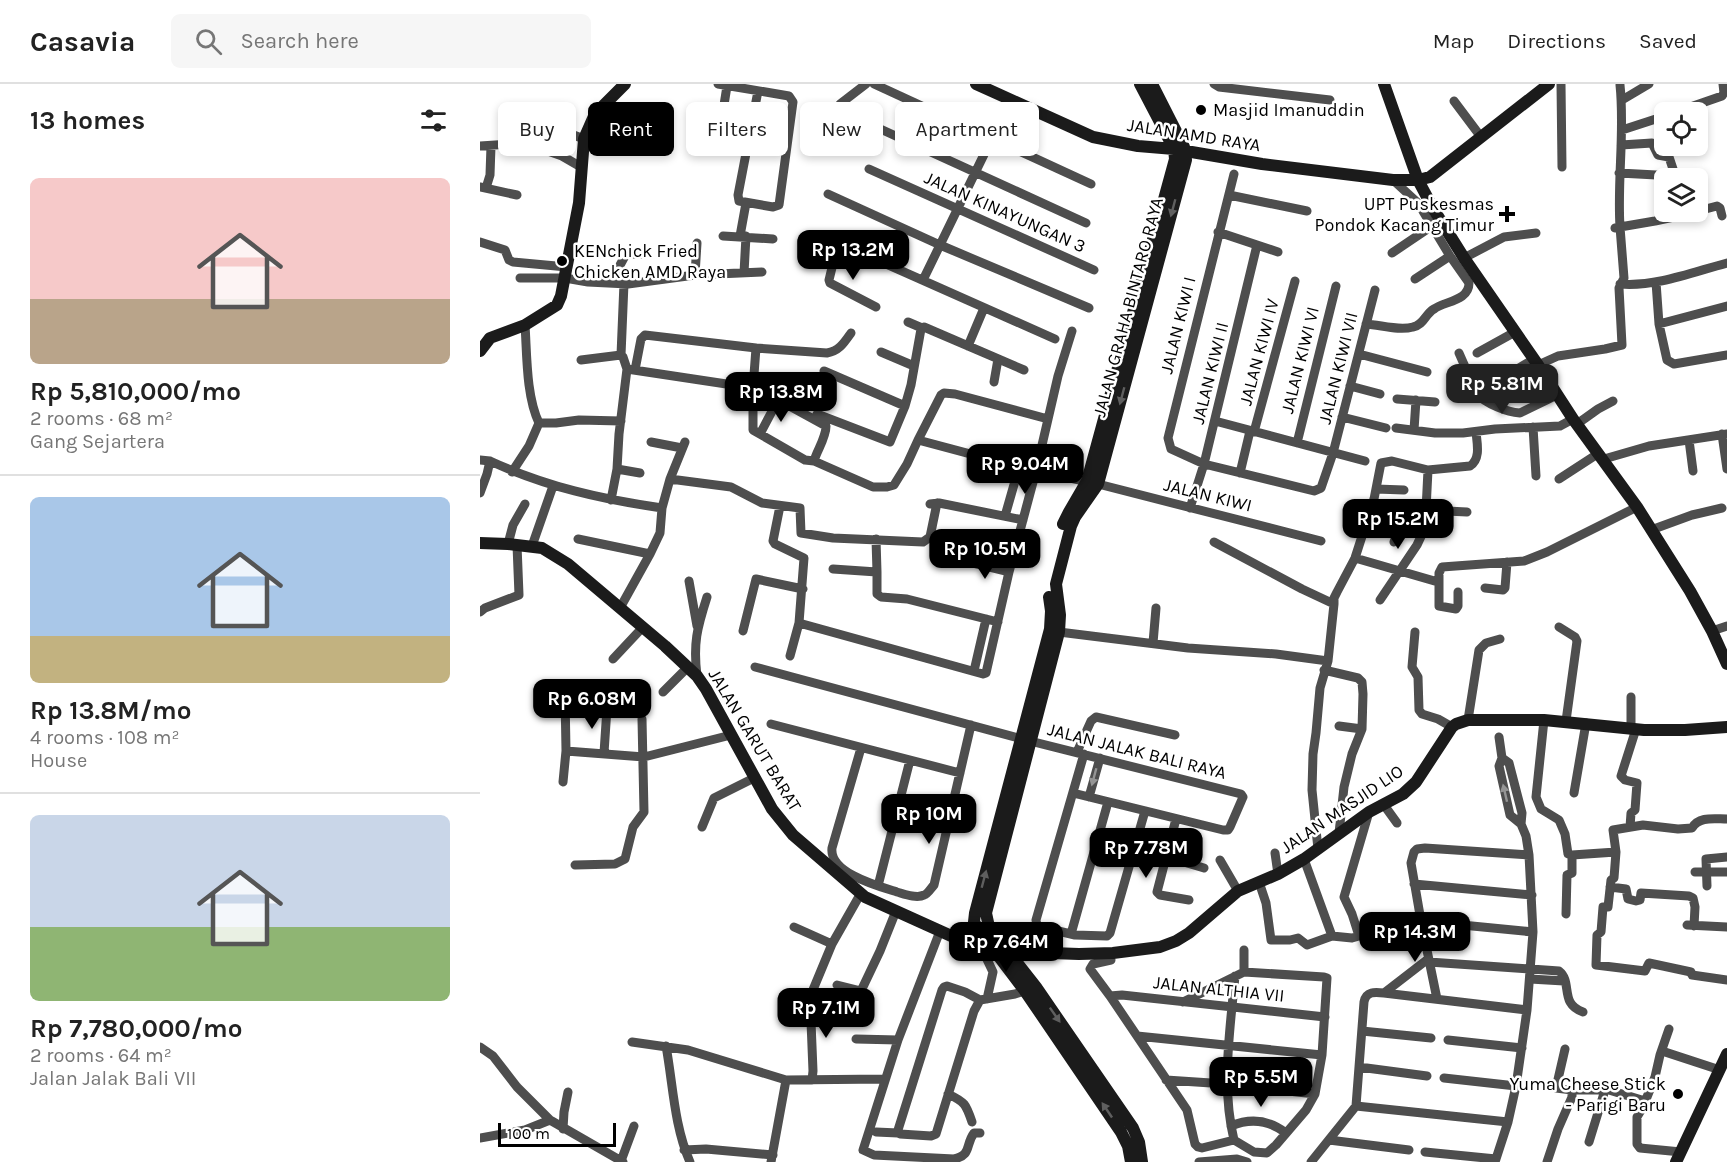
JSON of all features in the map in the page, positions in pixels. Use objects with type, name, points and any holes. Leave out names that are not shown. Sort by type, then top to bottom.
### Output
[{"type":"street","points":[[480,351],[490,338],[525,324],[556,305],[561,296],[579,203],[584,142],[595,114],[626,84]]},
{"type":"street","points":[[866,84],[840,104],[841,111],[1086,224]]},
{"type":"street","points":[[874,84],[913,102]]},
{"type":"street","name":"JALAN AMD RAYA","points":[[976,84],[1093,137],[1262,164],[1393,180],[1418,180]]},
{"type":"street","points":[[1140,84],[1180,150]]},
{"type":"street","points":[[1152,84],[1180,150]]},
{"type":"street","points":[[1214,84],[1219,87],[1330,100]]},
{"type":"street","points":[[1384,84],[1418,180],[1434,210],[1575,422],[1637,507],[1690,591],[1727,664]]},
{"type":"street","points":[[1418,180],[1430,177],[1549,84]]},
{"type":"street","points":[[1561,84],[1562,167]]},
{"type":"street","points":[[1622,100],[1649,84]]},
{"type":"street","points":[[1705,102],[1722,96],[1723,84]]},
{"type":"street","points":[[722,102],[722,85],[789,96],[793,102],[779,205],[773,207],[739,201],[738,195],[758,91]]},
{"type":"street","points":[[1499,380],[1536,362],[1622,345],[1619,288],[1624,278],[1617,228],[1622,130],[1620,85]]},
{"type":"street","points":[[1454,101],[1481,137]]},
{"type":"street","points":[[1622,130],[1654,120]]},
{"type":"street","points":[[576,138],[588,142]]},
{"type":"street","points":[[480,146],[525,143],[562,156],[581,167]]},
{"type":"street","points":[[1621,145],[1652,143],[1658,155],[1667,156],[1671,160],[1673,168]]},
{"type":"street","points":[[491,146],[490,175],[483,187],[517,195]]},
{"type":"street","name":"JALAN GRAHA BINTARO RAYA","points":[[1142,1162],[1139,1142],[1133,1128],[1031,989],[995,951],[986,913],[1003,829],[1059,632],[1060,615],[1056,584],[1068,536],[1093,483],[1186,160],[1180,150]]},
{"type":"street","points":[[923,280],[984,156]]},
{"type":"street","points":[[1029,156],[1091,184]]},
{"type":"street","name":"JALAN KINAYUNGAN 3","points":[[869,169],[1094,270]]},
{"type":"street","points":[[1619,173],[1654,175]]},
{"type":"street","name":"JALAN KIWI I","points":[[1234,174],[1168,438],[1171,448],[1204,464],[1240,473]]},
{"type":"street","points":[[1366,324],[1416,327],[1434,308],[1466,294],[1469,288],[1469,283],[1412,197],[1393,180]]},
{"type":"street","points":[[828,194],[940,245],[1089,308]]},
{"type":"street","points":[[1229,195],[1307,211]]},
{"type":"street","points":[[744,273],[743,236],[746,203]]},
{"type":"street","points":[[1708,208],[1717,206],[1722,216]]},
{"type":"street","points":[[1617,228],[1654,220]]},
{"type":"street","points":[[1392,253],[1432,226]]},
{"type":"street","points":[[1218,232],[1278,252]]},
{"type":"street","points":[[1464,258],[1504,237],[1536,232]]},
{"type":"street","points":[[723,236],[773,240]]},
{"type":"street","points":[[480,242],[505,250],[509,260],[513,262],[566,273],[588,282],[621,283],[695,275],[762,272]]},
{"type":"street","points":[[695,275],[697,243]]},
{"type":"street","points":[[876,307],[830,283],[837,247],[842,244],[1055,339]]},
{"type":"street","name":"JALAN KIWI II","points":[[1190,508],[1215,421],[1257,245]]},
{"type":"street","points":[[643,254],[626,254],[619,267],[621,355],[631,369],[753,388],[778,400],[826,426],[825,435],[814,461]]},
{"type":"street","points":[[1415,279],[1450,256]]},
{"type":"street","points":[[1620,284],[1636,286],[1727,263]]},
{"type":"street","points":[[520,278],[566,273]]},
{"type":"street","name":"JALAN KIWI IV","points":[[1240,473],[1295,281]]},
{"type":"street","points":[[1656,282],[1659,324],[1667,360],[1674,364],[1727,355]]},
{"type":"street","name":"JALAN KIWI VI","points":[[1297,443],[1336,286]]},
{"type":"street","name":"JALAN KIWI VII","points":[[1240,473],[1314,491],[1321,488],[1333,453],[1375,290]]},
{"type":"street","points":[[1659,324],[1727,306]]},
{"type":"street","points":[[968,346],[984,308]]},
{"type":"street","points":[[908,322],[1024,370]]},
{"type":"street","points":[[512,472],[529,446],[539,423],[533,407],[527,367],[525,324]]},
{"type":"street","points":[[817,414],[890,442],[911,385],[922,328]]},
{"type":"street","points":[[799,624],[984,674],[987,672],[1009,572],[1058,376],[1072,331]]},
{"type":"street","points":[[1477,353],[1515,332]]},
{"type":"street","points":[[611,501],[617,469],[621,421],[631,369],[641,339],[645,335],[756,348],[827,353],[840,347],[851,333]]},
{"type":"street","points":[[756,348],[753,430],[806,460],[814,461],[873,487],[887,488],[894,485],[944,393],[1048,419]]},
{"type":"street","points":[[881,352],[914,366]]},
{"type":"street","points":[[1459,353],[1477,394],[1488,402],[1520,413],[1557,395]]},
{"type":"street","points":[[1359,354],[1427,372]]},
{"type":"street","points":[[581,360],[621,355]]},
{"type":"street","points":[[994,382],[998,359]]},
{"type":"street","points":[[824,371],[905,406]]},
{"type":"street","points":[[1350,386],[1380,394]]},
{"type":"street","points":[[1397,399],[1435,402]]},
{"type":"street","points":[[760,434],[778,400]]},
{"type":"street","points":[[1414,430],[1416,400]]},
{"type":"street","points":[[1396,428],[1463,434],[1560,426],[1575,422],[1613,401]]},
{"type":"street","points":[[1342,417],[1386,428]]},
{"type":"street","points":[[539,423],[579,420],[621,421]]},
{"type":"street","points":[[1215,421],[1365,461]]},
{"type":"street","points":[[1533,428],[1536,476]]},
{"type":"street","points":[[1318,849],[1312,777],[1320,688],[1326,666],[1334,598],[1355,558],[1376,489],[1380,464],[1392,461],[1428,470],[1470,466],[1477,458],[1476,432]]},
{"type":"street","points":[[1559,479],[1601,456],[1724,434],[1727,469]]},
{"type":"street","name":"JALAN KIWI","points":[[918,440],[1321,541]]},
{"type":"street","points":[[1689,440],[1693,471]]},
{"type":"street","points":[[620,608],[660,533],[662,508],[683,445],[651,442]]},
{"type":"street","points":[[485,461],[553,486],[611,501],[662,508]]},
{"type":"street","points":[[480,493],[487,474],[485,461]]},
{"type":"street","points":[[1005,516],[1019,466]]},
{"type":"street","points":[[617,469],[640,473]]},
{"type":"street","points":[[1428,470],[1425,507],[1429,511],[1467,512]]},
{"type":"street","points":[[670,479],[731,487],[762,503],[800,508],[801,533],[833,538],[923,542],[930,537],[933,503],[1023,520]]},
{"type":"street","name":"JALAN GRAHA BINTARO RAYA","points":[[1027,740],[1050,629],[1048,584],[1063,525],[1069,512],[1093,483]]},
{"type":"street","points":[[532,546],[553,486]]},
{"type":"street","points":[[1376,489],[1404,490]]},
{"type":"street","points":[[480,612],[519,595],[513,525],[525,504]]},
{"type":"street","points":[[780,506],[773,541],[804,558],[799,624],[790,656]]},
{"type":"street","points":[[1458,592],[1456,609],[1439,606],[1438,582],[1442,567],[1524,561],[1637,507]]},
{"type":"street","points":[[1651,530],[1692,515],[1722,508]]},
{"type":"street","points":[[1380,600],[1417,545],[1424,530],[1440,527],[1441,511]]},
{"type":"street","points":[[1367,518],[1397,528],[1394,542]]},
{"type":"street","points":[[578,539],[650,554]]},
{"type":"street","points":[[876,539],[877,594],[879,597],[907,599],[998,622]]},
{"type":"street","points":[[1214,542],[1334,604]]},
{"type":"street","name":"JALAN GARUT BARAT","points":[[480,543],[532,546],[550,551],[688,667],[706,689],[772,809],[793,835],[865,897],[969,944],[995,951]]},
{"type":"street","points":[[1355,558],[1438,582]]},
{"type":"street","points":[[968,562],[1009,572]]},
{"type":"street","points":[[1485,588],[1503,590],[1505,588],[1507,562]]},
{"type":"street","points":[[833,569],[877,572]]},
{"type":"street","points":[[743,631],[756,579],[803,589]]},
{"type":"street","points":[[689,580],[697,629],[695,659],[697,676]]},
{"type":"street","points":[[697,629],[707,597]]},
{"type":"street","points":[[1153,643],[1156,608]]},
{"type":"street","points":[[975,671],[986,619]]},
{"type":"street","points":[[1712,631],[1727,626]]},
{"type":"street","points":[[613,659],[643,627]]},
{"type":"street","points":[[1559,627],[1575,637],[1577,641],[1566,722]]},
{"type":"street","points":[[1059,632],[1188,648],[1276,654],[1326,666],[1358,678],[1362,682],[1363,694],[1362,729],[1352,754],[1344,787],[1339,833]]},
{"type":"street","points":[[1415,632],[1412,667],[1418,677],[1419,710],[1422,714],[1452,727],[1468,720],[1544,720],[1634,729],[1727,728]]},
{"type":"street","points":[[1468,720],[1479,650],[1486,643],[1500,639]]},
{"type":"street","points":[[663,692],[688,667]]},
{"type":"street","name":"JALAN JALAK BALI RAYA","points":[[756,667],[1027,740],[1241,794],[1243,797],[1228,830],[1176,819]]},
{"type":"street","points":[[563,782],[566,751],[565,694]]},
{"type":"street","points":[[1630,827],[1631,813],[1635,810],[1637,783],[1625,780],[1621,776],[1634,729],[1631,697]]},
{"type":"street","points":[[604,753],[608,708]]},
{"type":"street","points":[[1145,811],[1110,933],[1104,937],[1071,934],[1037,926],[1036,920],[1091,721],[1096,717],[1175,735]]},
{"type":"street","points":[[575,866],[615,864],[625,859],[633,827],[644,812],[642,719]]},
{"type":"street","points":[[1544,720],[1536,797],[1541,810],[1559,820],[1565,834],[1568,854],[1616,852]]},
{"type":"street","points":[[1574,793],[1586,723]]},
{"type":"street","points":[[771,724],[960,773]]},
{"type":"street","points":[[861,748],[832,856],[839,865],[860,880],[924,896],[934,885],[971,725]]},
{"type":"street","points":[[1339,726],[1362,729]]},
{"type":"street","name":"JALAN MASJID LIO","points":[[995,951],[1079,954],[1160,947],[1176,941],[1189,933],[1238,891],[1278,874],[1304,859],[1370,812],[1403,794],[1416,782],[1452,727]]},
{"type":"street","points":[[566,751],[644,757],[731,735]]},
{"type":"street","points":[[1425,1152],[1496,1161],[1516,1086],[1527,1010],[1533,932],[1532,895],[1529,855],[1526,836],[1521,824],[1522,813],[1509,763],[1502,758],[1499,737]]},
{"type":"street","points":[[1089,797],[1100,758]]},
{"type":"street","points":[[878,886],[910,760]]},
{"type":"street","points":[[702,827],[715,797],[754,778]]},
{"type":"street","points":[[1073,792],[1176,819],[1157,892],[1160,895],[1188,900]]},
{"type":"street","points":[[1071,934],[1108,801]]},
{"type":"street","points":[[1384,805],[1397,823]]},
{"type":"street","points":[[1359,936],[1353,914],[1344,897],[1370,812]]},
{"type":"street","points":[[1727,819],[1702,820],[1695,822],[1692,828],[1678,829],[1643,825],[1613,830],[1616,852],[1614,878],[1611,880],[1608,907],[1603,907],[1601,932],[1597,935],[1596,965],[1645,971],[1649,963],[1682,969],[1692,972],[1692,975],[1727,980]]},
{"type":"street","points":[[1437,999],[1414,884],[1411,863],[1414,852],[1417,849],[1529,855]]},
{"type":"street","points":[[1275,853],[1278,874]]},
{"type":"street","points":[[1566,914],[1567,875],[1572,873],[1572,855]]},
{"type":"street","points":[[1167,856],[1204,868]]},
{"type":"street","points":[[1707,886],[1706,859],[1727,857]]},
{"type":"street","points":[[1304,859],[1332,936]]},
{"type":"street","points":[[1220,860],[1238,891]]},
{"type":"street","points":[[1695,872],[1727,872]]},
{"type":"street","points":[[1259,882],[1266,903],[1272,941],[1298,938],[1309,945],[1332,936],[1352,938],[1384,932]]},
{"type":"street","points":[[1414,884],[1532,895]]},
{"type":"street","points":[[1611,887],[1626,889],[1628,899],[1636,901],[1640,900],[1641,893],[1689,896],[1693,898],[1695,907],[1691,926],[1727,927]]},
{"type":"street","points":[[812,1080],[810,998],[832,944],[861,893]]},
{"type":"street","points":[[837,985],[861,991],[896,911]]},
{"type":"street","points":[[1421,921],[1533,932]]},
{"type":"street","points":[[794,927],[832,944]]},
{"type":"street","points":[[940,931],[898,1040],[863,1149],[874,1159],[954,1161],[963,1157],[967,1152],[971,1136],[974,1133],[980,1133]]},
{"type":"street","points":[[1234,1140],[1226,1084],[1232,1007],[1244,950]]},
{"type":"street","points":[[876,1132],[936,1134],[974,1011],[983,1000],[993,972],[995,951]]},
{"type":"street","points":[[1111,960],[1093,964],[1090,969],[1190,1117],[1195,1144],[1202,1148],[1234,1140],[1256,1152],[1267,1153],[1306,1110],[1315,1094],[1322,1055],[1327,978],[1324,976],[1239,974],[1183,1002]]},
{"type":"street","points":[[1384,993],[1429,960],[1530,974],[1559,971],[1564,974],[1571,1005],[1583,1012]]},
{"type":"street","points":[[898,1132],[944,987],[965,992],[983,1000],[1031,989]]},
{"type":"street","name":"JALAN GRAHA BINTARO RAYA","points":[[1031,989],[1121,1132],[1128,1146],[1131,1162]]},
{"type":"street","points":[[1315,1161],[1356,1106],[1365,998],[1373,992],[1527,1010]]},
{"type":"street","name":"JALAN ALTHIA VII","points":[[1110,996],[1325,1017]]},
{"type":"street","points":[[1669,1029],[1655,1077],[1637,1118],[1637,1146],[1640,1148],[1678,1157],[1727,1054]]},
{"type":"street","points":[[1362,1031],[1431,1038]]},
{"type":"street","points":[[1137,1036],[1322,1055]]},
{"type":"street","points":[[856,1039],[898,1040]]},
{"type":"street","points":[[1448,1041],[1522,1048]]},
{"type":"street","points":[[632,1042],[688,1050],[786,1080],[885,1079]]},
{"type":"street","points":[[666,1046],[684,1150],[690,1162]]},
{"type":"street","points":[[480,1047],[493,1056],[517,1087],[550,1120],[622,1161],[634,1126]]},
{"type":"street","points":[[1565,1049],[1556,1087],[1572,1090],[1605,1090],[1645,1101]]},
{"type":"street","points":[[1662,1051],[1720,1070]]},
{"type":"street","points":[[1359,1067],[1428,1076]]},
{"type":"street","points":[[1444,1078],[1516,1086]]},
{"type":"street","points":[[684,1150],[706,1149],[772,1159],[786,1080]]},
{"type":"street","points":[[1166,1080],[1315,1094]]},
{"type":"street","points":[[1176,1094],[1181,1081]]},
{"type":"street","points":[[1547,1162],[1572,1096],[1572,1090]]},
{"type":"street","points":[[1589,1142],[1605,1090]]},
{"type":"street","points":[[563,1129],[568,1092]]},
{"type":"street","points":[[948,1094],[962,1100],[972,1122]]},
{"type":"street","points":[[1356,1106],[1508,1122]]},
{"type":"street","points":[[480,1138],[525,1130],[550,1120]]},
{"type":"street","points":[[1231,1126],[1248,1121],[1262,1121],[1275,1125],[1286,1133]]},
{"type":"street","points":[[1329,1140],[1409,1150]]},
{"type":"street","points":[[1199,1162],[1237,1159],[1248,1162],[1256,1152]]},
{"type":"place","name":"Masjid Imanuddin","points":[[1201,110]]},
{"type":"place","name":"UPT Puskesmas Pondok Kacang Timur","points":[[1507,214]]},
{"type":"place","name":"KENchick Fried Chicken AMD Raya","points":[[562,261]]},
{"type":"place","name":"Yuma Cheese Stick - Parigi Baru","points":[[1678,1094]]}]
